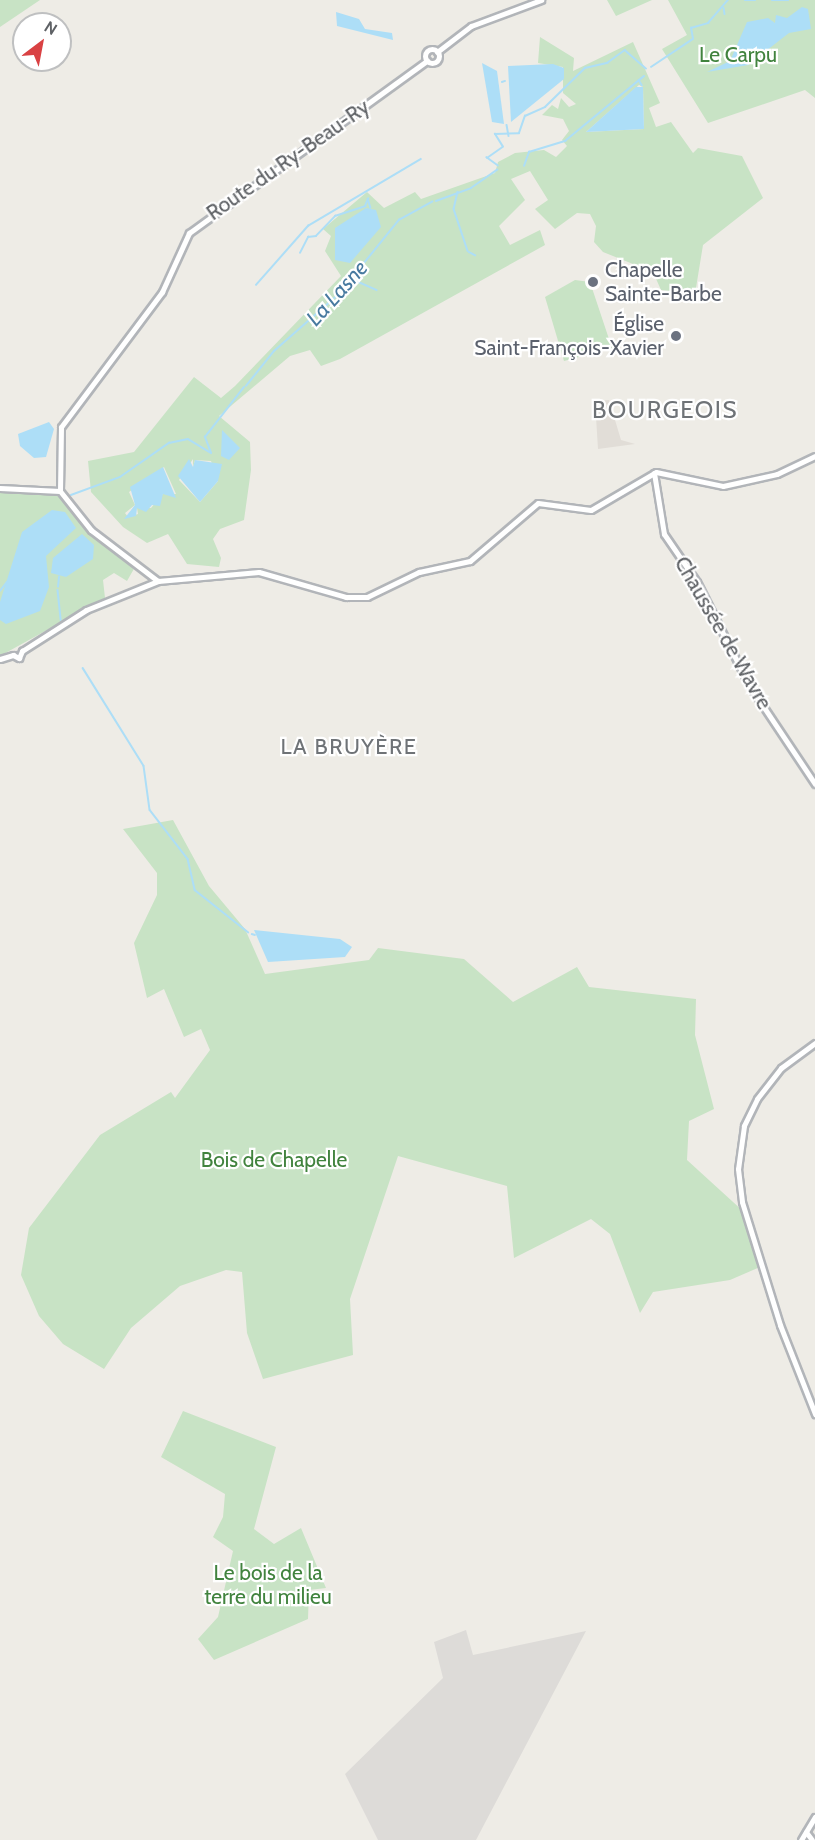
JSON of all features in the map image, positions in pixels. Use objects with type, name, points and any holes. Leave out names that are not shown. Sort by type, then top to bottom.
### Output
[{"type":"street","name":"Route du Ry-Beau-Ry","points":[[60,491],[61,427],[162,292],[189,233],[427,61],[435,62],[437,52],[471,26],[540,0]]},
{"type":"street","points":[[0,658],[13,655],[15,648],[22,651],[104,603],[158,581],[259,572],[346,597],[367,597],[420,572],[470,561],[536,504],[591,510],[654,473],[723,486],[777,474],[815,456]]},
{"type":"street","name":"Chaussée de Wavre","points":[[654,473],[664,534],[697,582],[749,685],[815,784]]},
{"type":"street","points":[[0,488],[60,491],[91,530],[158,581]]},
{"type":"street","points":[[143,569],[150,584]]},
{"type":"street","points":[[815,1043],[781,1068],[757,1099],[744,1126],[738,1169],[742,1202],[780,1325],[815,1414]]},
{"type":"street","points":[[801,1840],[815,1817]]},
{"type":"street","points":[[806,1832],[812,1840]]},
{"type":"shaded area","points":[[609,400],[621,440],[635,444],[598,449],[595,401]]},
{"type":"shaded area","points":[[466,1630],[473,1655],[586,1631],[476,1840],[378,1840],[345,1774],[443,1678],[434,1642]]},
{"type":"green space","points":[[0,0],[40,0],[22,12],[12,12],[12,19],[0,27]]},
{"type":"green space","points":[[607,0],[652,0],[616,16]]},
{"type":"green space","name":"Le Carpu","points":[[668,0],[815,0],[815,98],[805,90],[708,123],[662,49],[687,35]]},
{"type":"green space","points":[[540,37],[574,58],[573,71],[633,42],[660,103],[649,108],[656,127],[671,122],[693,153],[698,148],[742,156],[763,198],[703,245],[695,294],[661,290],[653,272],[603,252],[594,242],[596,226],[590,214],[577,213],[555,229],[535,209],[548,200],[530,171],[511,179],[525,200],[499,226],[510,245],[540,230],[545,245],[340,359],[321,366],[310,350],[290,356],[219,416],[250,442],[251,470],[244,520],[220,529],[213,539],[221,558],[219,567],[187,564],[168,534],[147,543],[123,527],[91,492],[88,461],[134,452],[194,377],[221,398],[235,386],[341,276],[325,251],[331,236],[323,229],[367,192],[384,208],[415,192],[421,199],[495,173],[498,162],[515,153],[544,150],[556,157],[567,146],[562,140],[569,131],[563,119],[542,115],[552,105],[558,109],[561,98],[569,107],[576,104],[563,93],[563,67],[538,63]],"holes":[[[639,85],[643,87],[644,129],[586,132]],[[193,459],[193,467],[195,460],[211,461],[218,481],[200,502],[179,480]],[[164,467],[176,494],[163,494],[151,508],[137,508],[138,514],[128,517],[125,513],[135,505],[129,492]]]},
{"type":"green space","points":[[575,280],[590,282],[612,348],[564,361],[545,297]]},
{"type":"green space","points":[[0,491],[59,493],[87,530],[135,567],[127,581],[114,573],[103,580],[105,598],[0,656]]},
{"type":"green space","name":"Bois de Chapelle","points":[[173,820],[209,886],[245,929],[265,974],[369,960],[378,948],[464,959],[513,1002],[577,967],[589,987],[696,999],[695,1035],[714,1109],[689,1121],[687,1160],[744,1212],[760,1267],[730,1280],[653,1292],[640,1313],[610,1234],[591,1219],[514,1258],[507,1186],[398,1156],[350,1299],[353,1355],[263,1379],[247,1333],[242,1272],[226,1270],[180,1286],[131,1328],[104,1369],[63,1344],[39,1316],[21,1275],[29,1228],[100,1135],[171,1092],[175,1098],[210,1050],[201,1029],[184,1037],[164,989],[147,998],[134,943],[157,895],[157,873],[123,829]]},
{"type":"green space","name":"Le bois de la terre du milieu","points":[[183,1411],[276,1447],[254,1529],[274,1544],[301,1528],[326,1588],[309,1590],[308,1619],[214,1660],[198,1639],[218,1617],[233,1551],[213,1537],[223,1517],[225,1494],[161,1457]]},
{"type":"water","points":[[802,7],[808,9],[811,29],[789,33],[748,65],[707,72],[730,61],[747,22],[768,18],[775,23],[776,15],[787,18]]},
{"type":"water","points":[[336,12],[359,19],[365,29],[392,33],[393,40],[337,26]]},
{"type":"water","points":[[482,63],[497,71],[504,124],[492,122]]},
{"type":"water","points":[[553,64],[564,68],[564,79],[511,122],[508,66]]},
{"type":"water","points":[[636,87],[643,87],[644,129],[586,132]]},
{"type":"water","points":[[366,208],[376,210],[381,227],[350,263],[335,260],[335,228]]},
{"type":"water","points":[[49,422],[54,429],[46,457],[34,458],[20,446],[18,434]]},
{"type":"water","points":[[222,430],[240,448],[229,460],[221,456]]},
{"type":"water","points":[[189,459],[193,467],[195,460],[222,464],[218,481],[200,502],[178,476]]},
{"type":"water","points":[[163,467],[176,498],[163,494],[160,506],[152,505],[146,512],[137,508],[136,516],[124,519],[135,505],[130,487]]},
{"type":"water","points":[[52,510],[65,512],[76,528],[46,556],[49,587],[40,611],[6,624],[0,620],[0,602],[22,532]]},
{"type":"water","points":[[82,534],[94,545],[93,559],[66,577],[51,573],[53,558]]},
{"type":"water","points":[[254,930],[340,939],[352,947],[345,957],[268,962]]},
{"type":"waterway","name":"La Lasne","points":[[651,67],[693,39],[691,28],[708,23],[728,0]]},
{"type":"waterway","name":"La Lasne","points":[[745,0],[755,0]]},
{"type":"waterway","name":"La Lasne","points":[[772,0],[788,0]]},
{"type":"waterway","points":[[724,8],[725,14]]},
{"type":"waterway","name":"La Lasne","points":[[498,166],[487,158],[503,147],[495,134],[519,133],[525,116],[545,107],[585,68],[607,63],[625,50],[646,68]]},
{"type":"waterway","points":[[524,166],[529,152],[565,141],[644,76]]},
{"type":"waterway","points":[[639,80],[642,85]]},
{"type":"waterway","name":"La Lasne","points":[[507,125],[509,136]]},
{"type":"waterway","points":[[256,285],[308,226],[421,159]]},
{"type":"waterway","name":"La Lasne","points":[[436,201],[471,188],[497,170]]},
{"type":"waterway","points":[[458,192],[454,209],[468,251]]},
{"type":"waterway","points":[[300,253],[308,237],[316,236],[335,216],[365,206],[368,199],[371,208]]},
{"type":"waterway","name":"La Lasne","points":[[246,386],[274,351],[338,295],[399,220],[432,202]]},
{"type":"waterway","points":[[469,252],[475,255]]},
{"type":"waterway","points":[[352,279],[377,290]]},
{"type":"waterway","name":"La Lasne","points":[[71,495],[120,477],[169,443],[188,439],[211,453],[205,437],[244,387]]},
{"type":"waterway","points":[[58,587],[59,577]]},
{"type":"waterway","name":"La Lasne","points":[[0,591],[7,582]]},
{"type":"waterway","points":[[58,590],[61,620]]},
{"type":"waterway","points":[[83,668],[144,766],[150,810],[188,859],[195,890],[248,932]]},
{"type":"place","name":"Chapelle Sainte-Barbe","points":[[593,282]]},
{"type":"place","name":"Église Saint-François-Xavier","points":[[676,336]]},
{"type":"district","name":"BOURGEOIS","points":[[665,410]]},
{"type":"district","name":"LA BRUYÈRE","points":[[349,747]]}]
